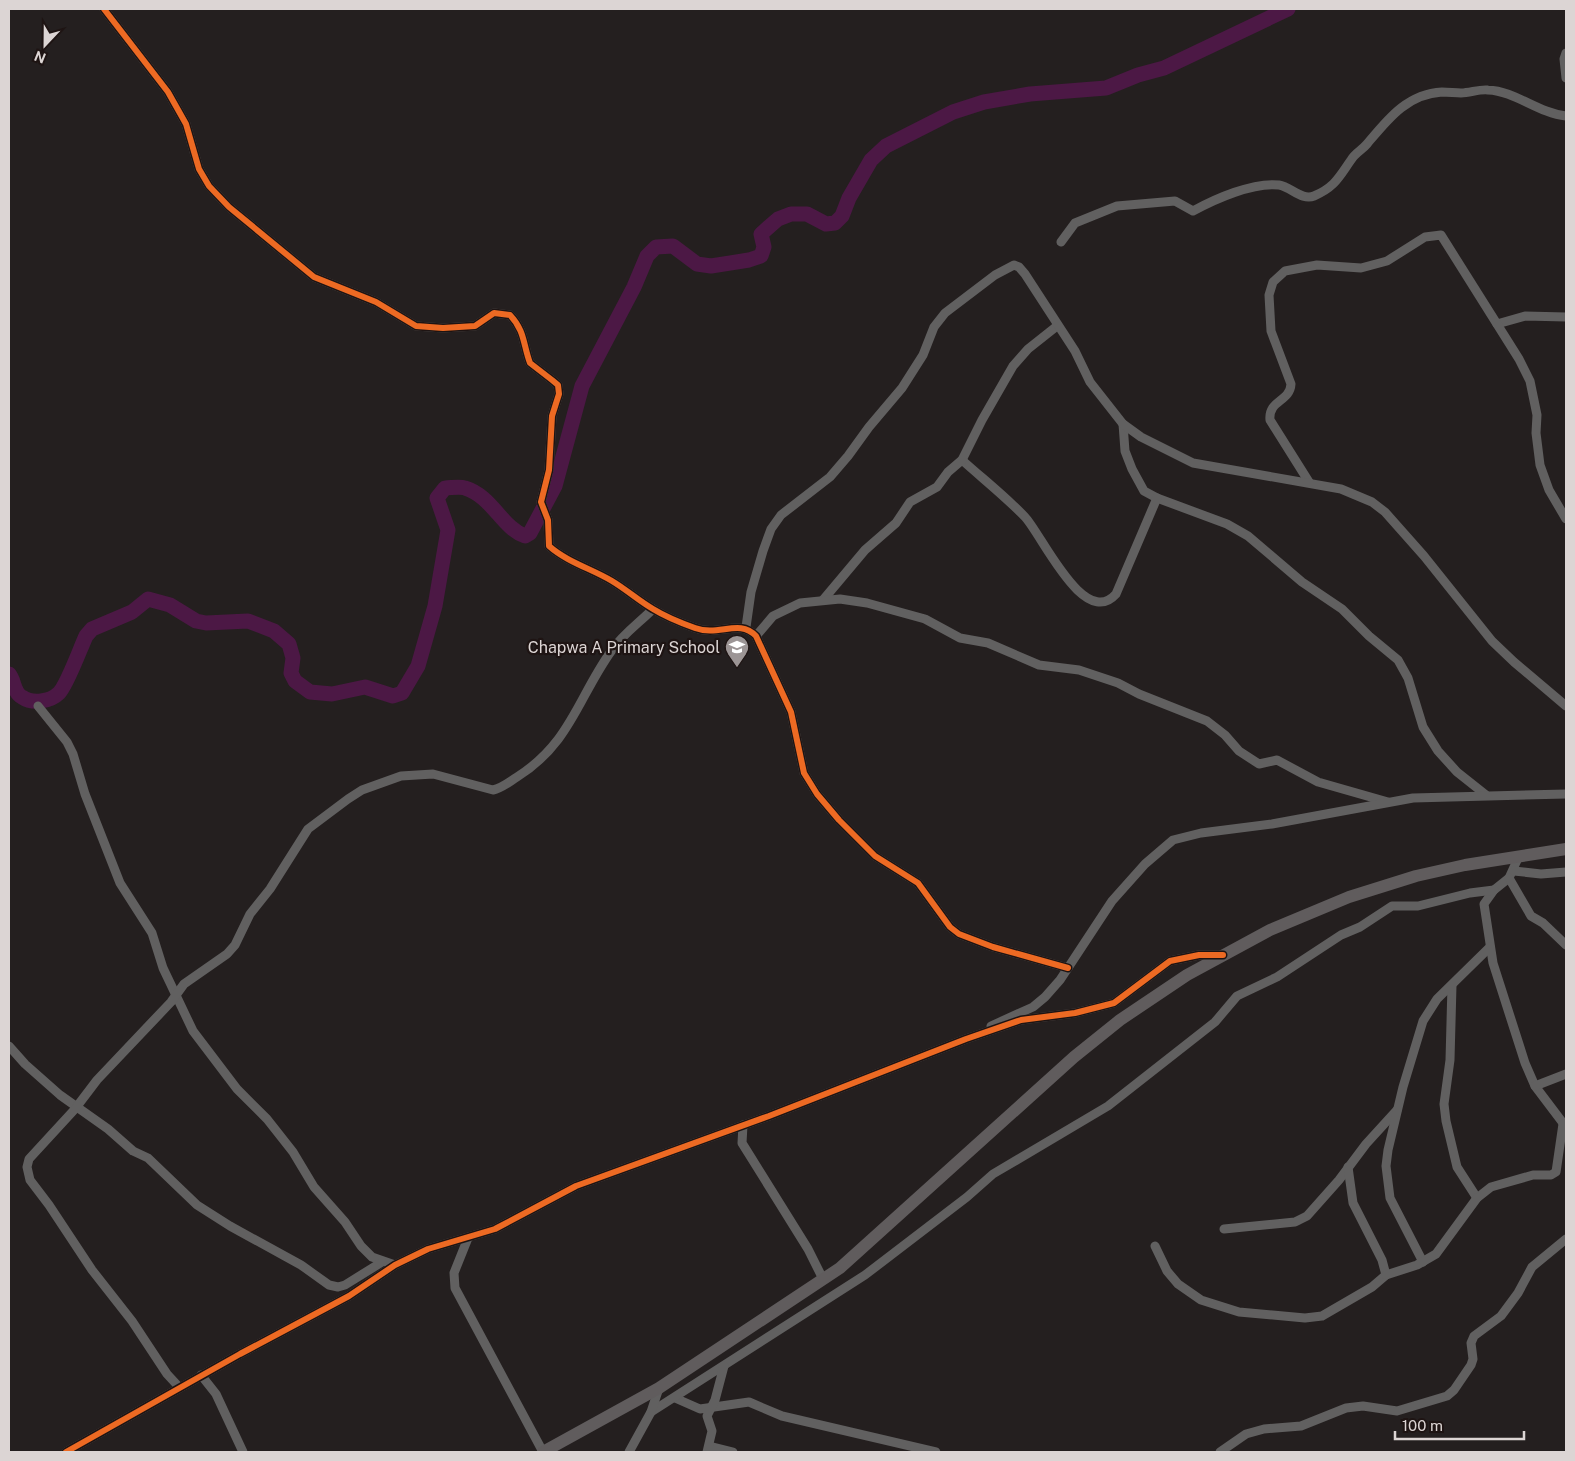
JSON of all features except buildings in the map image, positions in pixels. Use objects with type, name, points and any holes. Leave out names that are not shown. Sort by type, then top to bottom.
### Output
[{"type":"highway","points":[[543,1452],[659,1388],[774,1314],[840,1268],[1081,1051],[1163,989],[1270,930],[1349,897],[1416,876],[1566,849]]},
{"type":"street","points":[[104,9],[168,92],[186,124],[199,169],[208,186],[229,207],[314,277],[376,302],[416,326],[443,328],[475,326],[494,313],[510,315],[518,323],[524,336],[530,363],[558,385],[560,394],[552,416],[549,470],[541,502],[548,520],[549,546],[570,560],[611,581],[652,609],[704,630],[720,632],[746,627]]},
{"type":"street","points":[[1566,53],[1564,59],[1566,78]]},
{"type":"street","points":[[1061,242],[1075,223],[1117,206],[1175,201],[1193,211],[1216,197],[1237,191],[1278,185],[1306,197],[1313,197],[1335,184],[1352,158],[1366,145],[1395,110],[1410,101],[1440,92],[1462,93],[1487,90],[1502,92],[1546,112],[1566,116]]},
{"type":"street","points":[[1309,482],[1270,420],[1269,412],[1272,406],[1290,392],[1288,375],[1271,331],[1268,314],[1268,295],[1273,282],[1285,271],[1317,265],[1360,268],[1387,261],[1425,237],[1441,235],[1519,359],[1530,381],[1537,415],[1536,433],[1540,465],[1549,490],[1566,519]]},
{"type":"street","points":[[746,627],[758,567],[771,529],[781,515],[830,478],[848,456],[868,427],[902,388],[923,355],[934,327],[946,313],[994,275],[1014,265],[1020,267],[1025,274],[1074,351],[1090,382],[1123,424],[1141,437],[1193,463],[1309,482],[1341,489],[1372,502],[1386,512],[1492,641],[1566,706]]},
{"type":"street","points":[[1497,324],[1525,316],[1566,317]]},
{"type":"street","points":[[823,600],[865,550],[896,523],[910,502],[937,488],[948,472],[962,460],[993,399],[1013,366],[1028,349],[1057,326]]},
{"type":"street","points":[[1123,424],[1126,451],[1132,469],[1144,491],[1157,498],[1227,524],[1248,536],[1302,582],[1342,609],[1369,636],[1384,646],[1398,660],[1408,678],[1423,727],[1438,751],[1457,772],[1486,795]]},
{"type":"street","points":[[962,460],[1025,518],[1042,539],[1054,564],[1068,581],[1094,602],[1102,603],[1110,600],[1116,594],[1157,498]]},
{"type":"street","points":[[756,636],[774,616],[800,603],[840,599],[867,603],[925,619],[960,638],[988,643],[1039,665],[1069,668],[1102,676],[1207,721],[1225,735],[1239,751],[1259,764],[1277,760],[1318,782],[1388,802]]},
{"type":"street","points":[[179,1387],[166,1374],[118,1301],[92,1270],[28,1175],[29,1159],[77,1107],[97,1080],[176,996],[184,984],[226,954],[235,945],[250,914],[270,889],[308,828],[362,790],[401,776],[433,774],[493,790],[500,788],[528,770],[570,725],[595,675],[620,639],[652,609]]},
{"type":"street","points":[[746,627],[756,636],[791,712],[804,773],[817,794],[839,820],[876,856],[918,883],[950,927],[959,934],[993,947],[1068,968]]},
{"type":"street","points":[[38,706],[67,742],[73,754],[85,794],[120,883],[152,933],[163,968],[193,1031],[237,1089],[267,1119],[293,1152],[314,1187],[345,1222],[360,1246],[372,1257],[395,1265]]},
{"type":"street","points":[[972,1037],[1016,1013],[1033,1007],[1045,997],[1068,968],[1112,901],[1145,864],[1173,840],[1201,833],[1272,824],[1414,798],[1566,794]]},
{"type":"street","points":[[1156,1246],[1167,1271],[1178,1284],[1201,1300],[1239,1312],[1305,1318],[1322,1316],[1372,1287],[1386,1275],[1400,1272],[1436,1254],[1477,1198],[1497,1184],[1556,1172],[1565,1125],[1535,1086],[1524,1063],[1497,980],[1484,904],[1494,890],[1511,874],[1519,856]]},
{"type":"street","points":[[1511,874],[1566,872]]},
{"type":"street","points":[[1511,874],[1531,916],[1549,928],[1566,946]]},
{"type":"street","points":[[651,1412],[865,1275],[967,1197],[993,1174],[1108,1106],[1216,1022],[1237,996],[1277,977],[1341,934],[1360,927],[1392,906],[1418,906],[1470,893],[1494,890]]},
{"type":"street","points":[[1423,1262],[1390,1198],[1387,1186],[1388,1154],[1414,1043],[1423,1021],[1431,1006],[1490,947]]},
{"type":"street","points":[[66,1452],[179,1387],[349,1296],[395,1265],[428,1249],[495,1229],[576,1186],[743,1125],[972,1037],[1021,1020],[1075,1013],[1114,1003],[1170,961],[1199,955],[1223,955]]},
{"type":"street","points":[[1452,985],[1450,1060],[1444,1104],[1457,1167],[1477,1198]]},
{"type":"street","points":[[9,1046],[25,1064],[60,1095],[108,1129],[133,1152],[154,1163],[178,1189],[197,1205],[245,1235],[301,1265],[329,1285],[338,1287],[382,1262]]},
{"type":"street","points":[[1535,1086],[1566,1074]]},
{"type":"street","points":[[1224,1229],[1302,1220],[1314,1209],[1398,1109]]},
{"type":"street","points":[[743,1125],[742,1143],[808,1249],[823,1279]]},
{"type":"street","points":[[1348,1167],[1353,1203],[1382,1260],[1386,1275]]},
{"type":"street","points":[[468,1238],[454,1273],[455,1288],[543,1452]]},
{"type":"street","points":[[1220,1452],[1238,1439],[1259,1430],[1301,1426],[1346,1408],[1363,1406],[1398,1411],[1446,1396],[1454,1390],[1471,1365],[1473,1359],[1471,1343],[1474,1336],[1501,1316],[1518,1293],[1532,1267],[1566,1240]]},
{"type":"street","points":[[724,1366],[712,1407],[707,1416],[712,1431],[708,1449],[733,1452]]},
{"type":"street","points":[[201,1375],[216,1394],[243,1452]]},
{"type":"street","points":[[629,1452],[651,1412],[659,1388]]},
{"type":"street","points":[[675,1398],[692,1407],[712,1407],[749,1402],[782,1416],[936,1452]]},
{"type":"waterway","points":[[9,674],[19,695],[26,699],[41,701],[55,696],[66,683],[86,636],[92,629],[132,612],[148,599],[170,605],[196,621],[206,623],[248,621],[274,631],[289,644],[293,658],[291,673],[295,681],[310,692],[332,694],[365,687],[393,696],[402,693],[418,666],[435,606],[448,530],[437,498],[445,488],[465,488],[483,498],[517,532],[525,536],[530,533],[555,486],[582,386],[634,287],[647,256],[656,247],[673,246],[697,264],[711,266],[749,260],[761,256],[764,247],[761,234],[778,219],[791,214],[807,214],[826,224],[835,223],[842,216],[849,198],[871,160],[886,146],[953,112],[984,102],[1030,94],[1106,88],[1138,75],[1164,68],[1288,9]]},
{"type":"cycle path","points":[[104,9],[168,92],[186,124],[199,169],[209,186],[229,207],[314,277],[376,302],[416,326],[443,328],[475,326],[494,313],[510,315],[521,332],[530,363],[558,385],[559,394],[552,416],[549,470],[541,502],[548,520],[549,546],[564,557],[612,581],[648,606],[674,620],[695,628],[712,631],[743,628],[756,636],[791,712],[804,773],[817,794],[839,820],[875,856],[918,883],[950,927],[959,934],[993,947],[1068,968]]},
{"type":"cycle path","points":[[66,1452],[240,1354],[349,1296],[395,1265],[428,1249],[495,1229],[576,1186],[769,1116],[966,1039],[1021,1020],[1075,1013],[1114,1003],[1170,961],[1199,955],[1223,955]]},
{"type":"place","name":"Chapwa A Primary School","points":[[737,668]]}]
